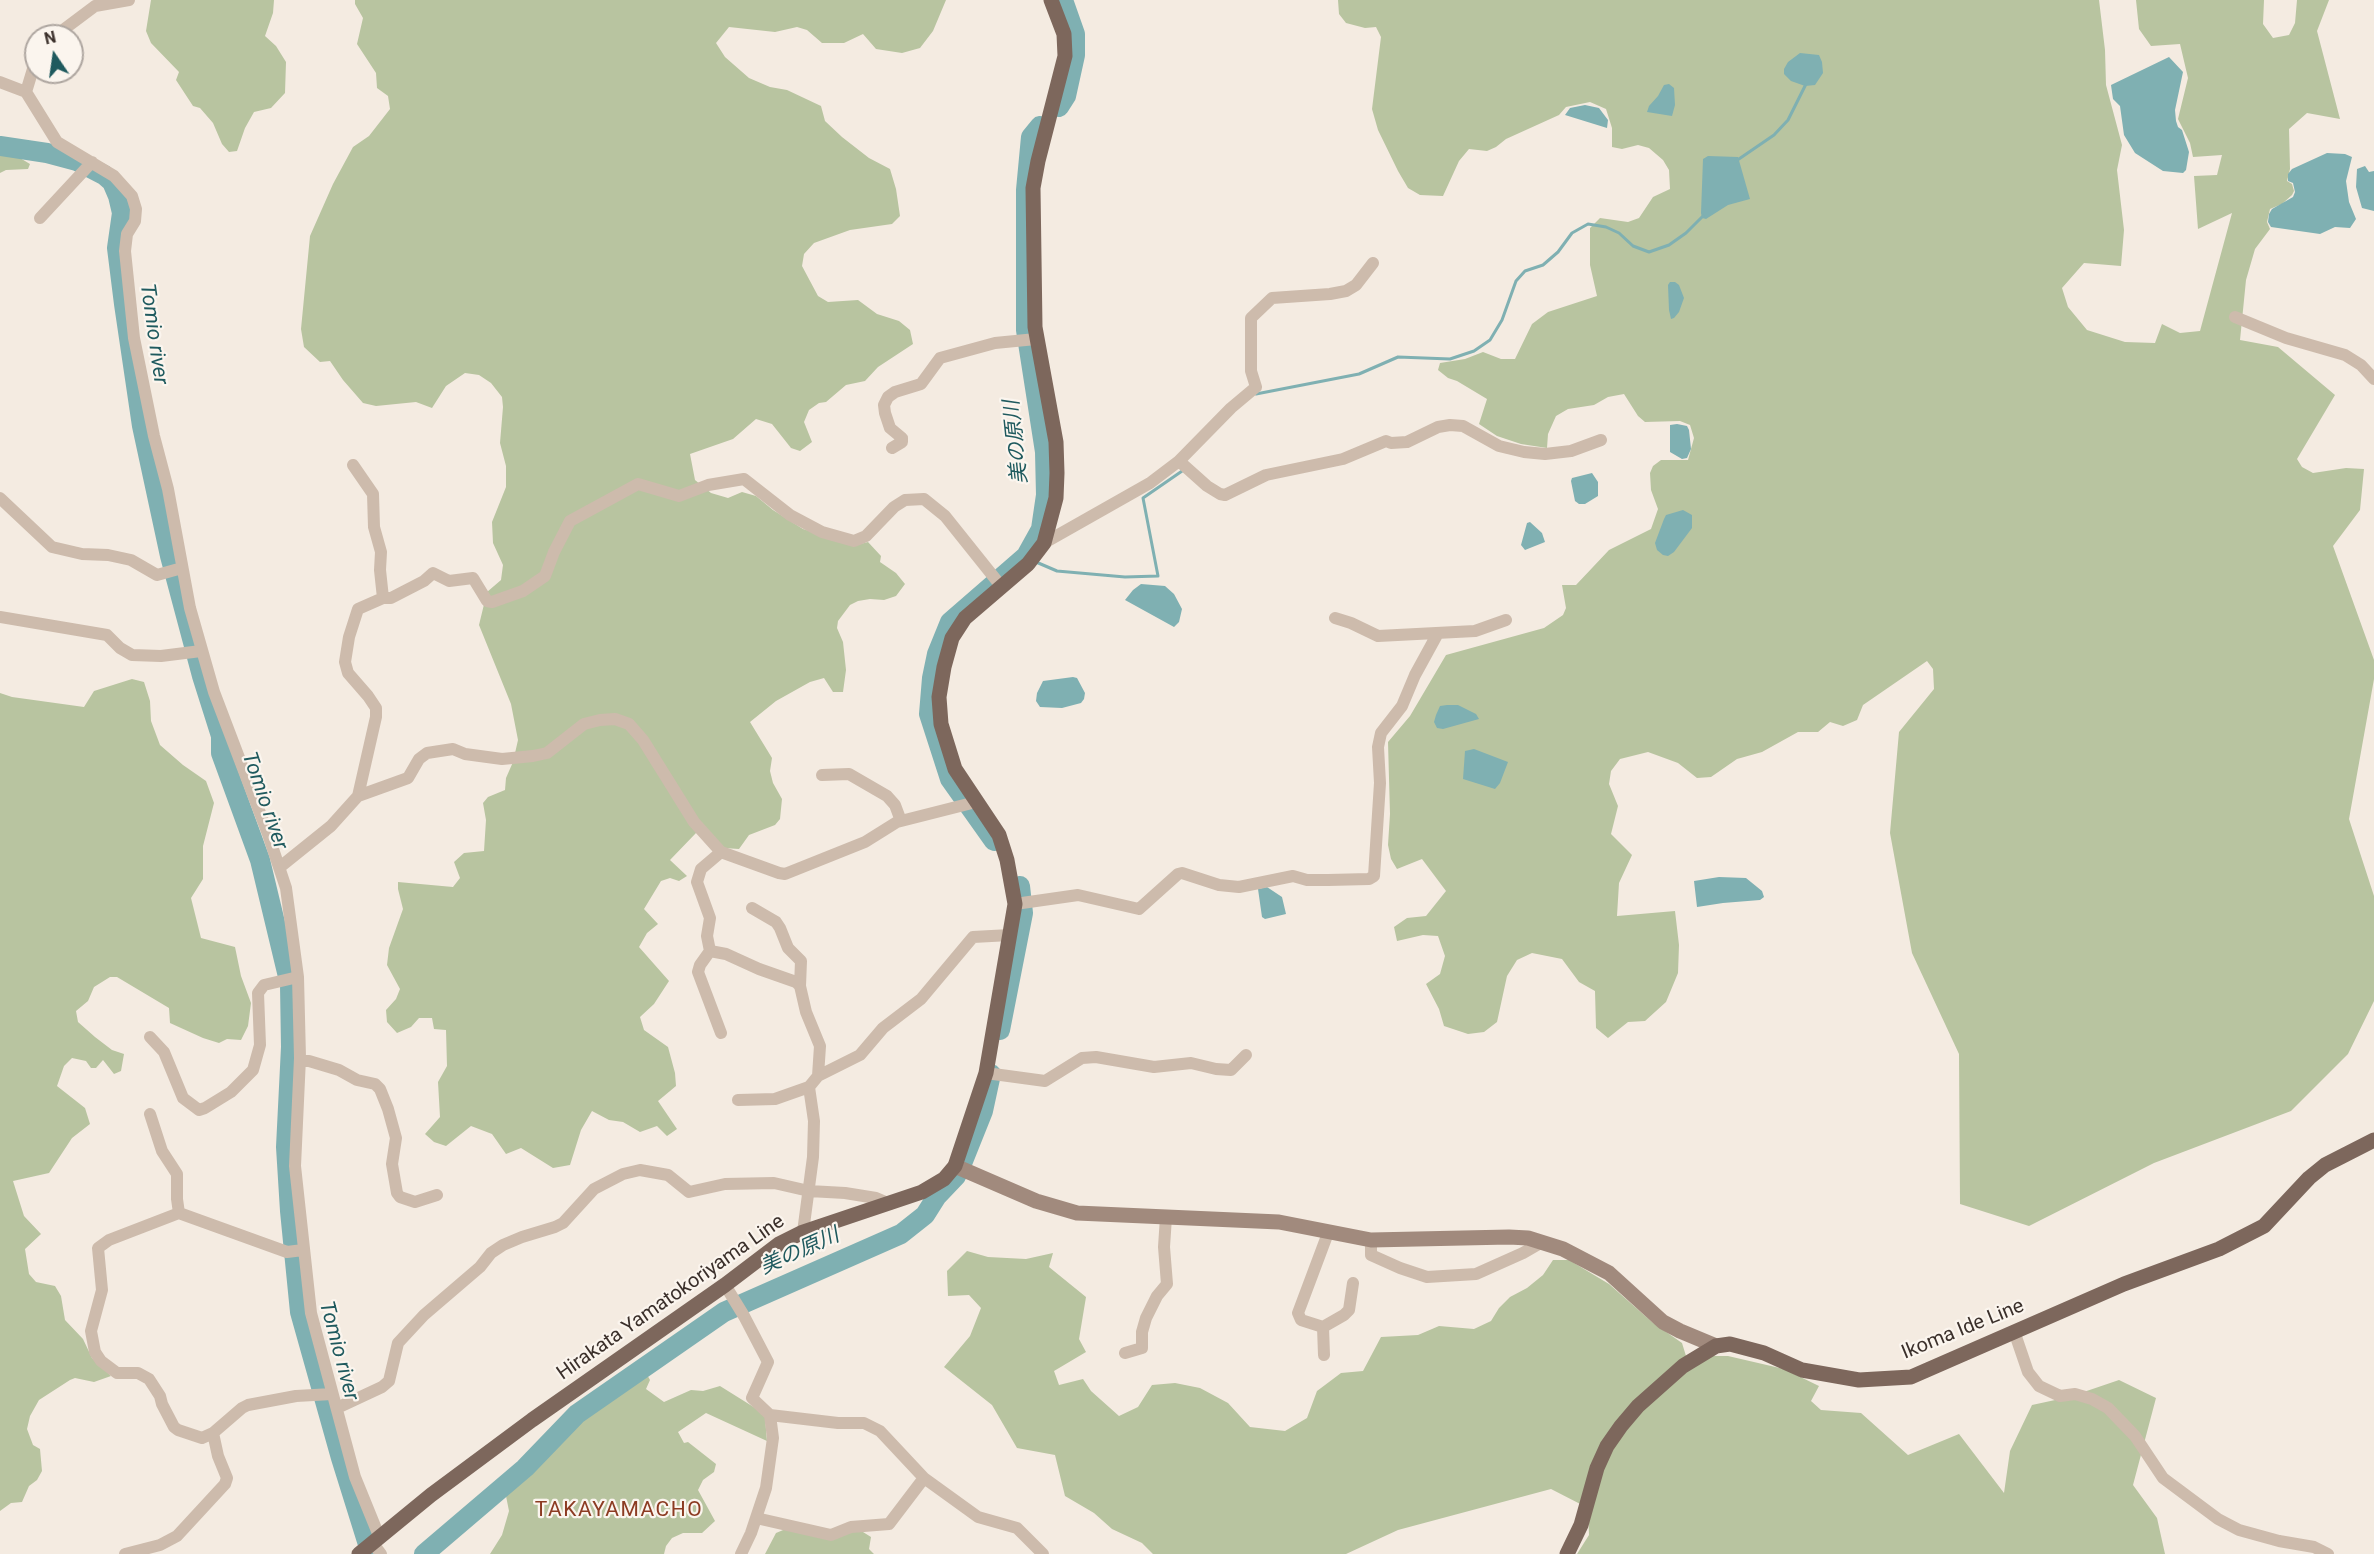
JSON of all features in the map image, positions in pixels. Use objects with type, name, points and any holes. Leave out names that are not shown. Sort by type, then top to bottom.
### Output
[{"type":"main road","name":"Hirakata Yamatokoriyama Line","points":[[359,1554],[377,1544],[532,1420],[729,1291],[779,1244],[803,1232],[890,1204],[933,1187],[961,1169],[986,1073],[1015,904],[1007,860],[999,835],[954,769],[941,724],[939,697],[952,638],[964,618],[1028,564],[1044,543],[1056,498],[1058,472],[1056,442],[1036,339],[1033,188],[1065,56],[1064,34],[1051,0]]},
{"type":"main road","name":"Ikoma Ide Line","points":[[1716,1346],[1730,1344],[1764,1353],[1802,1370],[1858,1380],[1911,1377],[2124,1284],[2219,1249],[2264,1226],[2308,1178],[2325,1165],[2374,1140]]},
{"type":"main road","points":[[1567,1554],[1581,1525],[1597,1468],[1607,1446],[1621,1426],[1638,1406],[1683,1366],[1716,1346]]},
{"type":"street","points":[[71,24],[94,6],[129,0]]},
{"type":"street","points":[[0,82],[26,92],[57,142],[92,162],[124,186],[132,196],[136,209],[135,221],[127,234],[125,251],[134,338],[154,436],[168,489],[175,570],[214,692],[286,888],[298,977],[300,1061],[295,1139],[310,1313],[355,1477],[377,1544]]},
{"type":"street","points":[[26,92],[28,84]]},
{"type":"street","points":[[40,218],[92,162]]},
{"type":"street","points":[[1044,543],[1131,494],[1179,462],[1231,408],[1256,387],[1251,371],[1251,318],[1272,298],[1346,291],[1356,285],[1372,263]]},
{"type":"street","points":[[2235,317],[2286,338],[2345,355],[2361,365],[2374,379]]},
{"type":"street","points":[[892,448],[902,442],[902,438],[890,428],[884,405],[888,397],[895,392],[921,384],[940,358],[995,343],[1036,339]]},
{"type":"street","points":[[1179,462],[1207,486],[1225,495],[1266,475],[1343,459],[1386,441],[1407,442],[1438,427],[1450,425],[1463,426],[1499,446],[1524,452],[1545,454],[1571,451],[1601,440]]},
{"type":"street","points":[[353,465],[372,494],[374,527],[381,552],[383,598]]},
{"type":"street","points":[[358,796],[374,729],[376,708],[348,673],[345,662],[349,637],[358,609],[383,598],[391,598],[424,581],[433,573],[449,581],[473,578],[487,601],[492,602],[523,591],[541,580],[570,521],[638,484],[679,496],[708,485],[744,479],[790,515],[822,532],[854,541],[866,536],[894,507],[905,500],[924,499],[945,516],[1001,586]]},
{"type":"street","points":[[0,498],[52,547],[82,554],[108,555],[131,560],[157,575],[175,570]]},
{"type":"street","points":[[0,617],[107,635],[120,648],[132,655],[161,656],[201,651]]},
{"type":"street","points":[[1335,618],[1378,636],[1475,632],[1506,620]]},
{"type":"street","points":[[1015,904],[1077,895],[1139,909],[1178,874],[1182,873],[1219,885],[1239,887],[1293,876],[1307,880],[1328,880],[1369,879],[1374,876],[1380,783],[1378,747],[1381,733],[1402,706],[1415,675],[1438,633]]},
{"type":"street","points":[[280,867],[331,826],[358,796],[408,778],[418,759],[427,753],[453,749],[465,754],[502,759],[533,756],[547,753],[584,724],[600,720],[615,719],[629,724],[643,740],[694,822],[721,852],[785,874],[865,842],[901,821],[976,802]]},
{"type":"street","points":[[822,775],[849,774],[887,796],[895,805],[901,821]]},
{"type":"street","points":[[721,852],[701,870],[697,882],[710,918],[707,936],[710,951],[700,964],[698,972],[721,1033]]},
{"type":"street","points":[[752,908],[776,922],[788,948],[801,961],[800,986],[806,1012],[820,1046],[818,1076]]},
{"type":"street","points":[[738,1100],[775,1099],[809,1087],[818,1076],[860,1055],[883,1028],[921,999],[973,937],[1010,934]]},
{"type":"street","points":[[710,951],[726,954],[796,982],[800,986]]},
{"type":"street","points":[[150,1037],[164,1052],[183,1098],[199,1110],[206,1108],[231,1092],[253,1070],[260,1045],[258,993],[264,985],[298,977]]},
{"type":"street","points":[[986,1073],[1045,1081],[1083,1058],[1096,1057],[1141,1066],[1191,1063],[1216,1070],[1231,1070],[1246,1054]]},
{"type":"street","points":[[300,1061],[309,1061],[339,1070],[357,1080],[375,1084],[380,1089],[388,1109],[396,1138],[392,1164],[397,1193],[415,1202],[437,1195]]},
{"type":"street","points":[[803,1232],[813,1157],[814,1121],[809,1087]]},
{"type":"street","points":[[150,1114],[162,1151],[177,1174],[179,1213]]},
{"type":"street","points":[[961,1169],[1036,1201],[1077,1213],[1279,1222],[1371,1240],[1509,1237],[1542,1242],[1563,1249],[1609,1273],[1663,1322],[1716,1346]]},
{"type":"street","points":[[337,1408],[382,1387],[389,1381],[399,1343],[424,1315],[472,1274],[491,1253],[522,1237],[563,1223],[594,1189],[615,1177],[640,1170],[654,1171],[668,1175],[689,1192],[725,1184],[774,1183],[809,1191],[876,1198],[890,1204]]},
{"type":"street","points":[[303,1251],[287,1252],[179,1213],[109,1240],[98,1248],[102,1290],[92,1320],[92,1342],[95,1352],[109,1368],[117,1373],[138,1373],[149,1378],[174,1427],[202,1438],[213,1433],[248,1405],[296,1396],[332,1394]]},
{"type":"street","points":[[1125,1353],[1142,1348],[1142,1332],[1146,1318],[1157,1296],[1167,1284],[1164,1239],[1166,1217]]},
{"type":"street","points":[[1328,1233],[1298,1313],[1301,1320],[1323,1326],[1344,1315],[1349,1310],[1353,1283]]},
{"type":"street","points":[[1371,1240],[1371,1255],[1427,1277],[1476,1274],[1542,1242]]},
{"type":"street","points":[[729,1291],[768,1362],[752,1398],[770,1415],[864,1424],[880,1431],[924,1478],[978,1516],[1017,1528],[1043,1554]]},
{"type":"street","points":[[1323,1326],[1324,1354]]},
{"type":"street","points":[[2014,1332],[2028,1372],[2039,1386],[2060,1396],[2075,1394],[2092,1399],[2108,1408],[2135,1436],[2163,1478],[2218,1519],[2239,1530],[2279,1541],[2314,1547],[2328,1554]]},
{"type":"street","points":[[741,1554],[766,1488],[773,1438],[770,1415]]},
{"type":"street","points":[[125,1554],[163,1550],[225,1484],[227,1478],[218,1456],[213,1433]]},
{"type":"street","points":[[756,1518],[831,1535],[851,1527],[889,1524],[924,1478]]},
{"type":"green space","points":[[151,0],[274,0],[273,13],[265,36],[276,46],[286,62],[285,93],[271,108],[254,112],[245,128],[237,151],[229,152],[222,144],[213,123],[200,108],[193,106],[176,80],[179,72],[151,43],[146,31]]},
{"type":"green space","points":[[355,0],[946,0],[933,31],[920,48],[902,53],[876,49],[863,34],[844,43],[822,43],[807,30],[797,27],[775,32],[729,27],[716,43],[725,57],[749,78],[770,87],[787,90],[821,106],[825,121],[842,137],[869,158],[890,169],[900,216],[892,224],[850,230],[814,243],[804,254],[802,266],[818,296],[828,302],[858,300],[877,314],[899,321],[910,330],[913,344],[878,367],[865,381],[846,385],[826,402],[819,403],[809,410],[804,422],[812,442],[800,451],[791,448],[772,424],[756,419],[733,439],[690,454],[695,480],[711,493],[728,498],[742,492],[756,496],[803,529],[856,545],[868,542],[881,556],[880,562],[896,573],[905,584],[896,596],[884,600],[858,601],[850,605],[838,621],[837,628],[843,642],[846,670],[843,692],[833,692],[824,678],[810,682],[776,701],[750,722],[772,758],[770,771],[773,783],[782,799],[780,819],[775,825],[749,835],[739,849],[724,848],[706,830],[696,833],[670,860],[687,876],[679,881],[670,878],[661,881],[644,909],[658,924],[647,933],[639,947],[669,981],[654,1004],[640,1017],[644,1030],[668,1047],[676,1086],[658,1101],[677,1129],[667,1136],[657,1126],[640,1132],[623,1122],[609,1120],[592,1111],[581,1130],[570,1165],[553,1168],[521,1148],[506,1154],[492,1134],[471,1126],[446,1146],[434,1142],[425,1134],[440,1117],[438,1082],[447,1066],[446,1030],[434,1029],[432,1018],[419,1018],[411,1027],[397,1033],[387,1022],[386,1010],[396,999],[400,989],[387,965],[389,948],[403,909],[398,882],[453,887],[460,878],[454,862],[464,853],[484,851],[486,820],[483,803],[488,797],[505,790],[506,778],[513,762],[518,740],[511,704],[479,625],[487,592],[501,580],[503,565],[493,543],[492,522],[506,487],[506,466],[500,443],[502,397],[491,383],[479,375],[465,373],[446,386],[432,408],[416,402],[376,406],[363,403],[330,361],[320,362],[304,347],[301,329],[310,236],[333,184],[353,147],[369,136],[390,109],[388,96],[377,88],[376,73],[357,44],[363,18]]},
{"type":"green space","points":[[1338,0],[2099,0],[2105,50],[2106,85],[2122,145],[2117,170],[2124,230],[2121,266],[2084,263],[2062,288],[2068,307],[2087,330],[2125,342],[2155,343],[2162,324],[2180,333],[2200,331],[2232,213],[2198,229],[2194,176],[2217,175],[2222,155],[2193,157],[2190,143],[2178,119],[2188,78],[2180,44],[2151,46],[2139,29],[2136,0],[2264,0],[2263,24],[2273,38],[2289,35],[2295,23],[2297,0],[2329,0],[2317,31],[2340,119],[2307,113],[2289,129],[2290,169],[2287,181],[2292,184],[2294,191],[2282,204],[2270,209],[2267,222],[2270,229],[2255,249],[2246,280],[2240,340],[2278,347],[2335,395],[2297,459],[2302,467],[2313,473],[2346,468],[2364,469],[2360,510],[2333,546],[2374,660],[2374,679],[2349,819],[2374,896],[2374,1001],[2348,1054],[2291,1111],[2154,1163],[2029,1226],[1960,1204],[1959,1054],[1912,953],[1890,833],[1899,732],[1934,689],[1933,669],[1927,661],[1863,705],[1857,720],[1843,726],[1830,722],[1818,732],[1798,732],[1762,752],[1737,759],[1711,777],[1697,778],[1678,763],[1648,752],[1620,759],[1611,771],[1609,784],[1618,806],[1611,834],[1632,855],[1619,883],[1617,916],[1675,911],[1679,945],[1678,973],[1666,1002],[1645,1021],[1628,1022],[1608,1038],[1596,1028],[1595,991],[1579,982],[1562,959],[1532,953],[1517,960],[1507,976],[1497,1022],[1484,1032],[1468,1034],[1444,1026],[1439,1009],[1426,984],[1440,974],[1445,956],[1438,936],[1423,935],[1397,941],[1394,927],[1407,918],[1426,916],[1446,891],[1422,859],[1397,869],[1391,859],[1388,845],[1390,814],[1388,742],[1410,716],[1446,655],[1544,628],[1563,615],[1566,608],[1562,585],[1576,585],[1609,550],[1651,529],[1658,509],[1651,490],[1650,473],[1653,466],[1661,460],[1688,460],[1694,438],[1690,425],[1680,421],[1645,422],[1638,416],[1624,394],[1608,397],[1594,405],[1568,409],[1556,416],[1548,434],[1547,448],[1521,444],[1497,436],[1479,424],[1487,399],[1438,370],[1440,363],[1465,359],[1483,352],[1501,359],[1515,359],[1532,324],[1548,312],[1597,296],[1590,265],[1590,228],[1600,218],[1628,222],[1639,218],[1653,197],[1670,189],[1669,170],[1663,160],[1649,148],[1638,145],[1622,149],[1612,147],[1612,128],[1606,109],[1590,102],[1566,107],[1559,115],[1506,139],[1487,151],[1469,149],[1459,161],[1443,196],[1420,195],[1408,188],[1398,171],[1378,130],[1372,109],[1381,37],[1376,27],[1365,28],[1346,23],[1339,14]]},
{"type":"green space","points":[[0,153],[20,158],[30,164],[28,169],[6,170],[0,173]]},
{"type":"green space","points":[[132,679],[144,682],[150,701],[151,721],[160,745],[206,781],[214,803],[203,846],[203,879],[191,898],[201,938],[235,947],[241,976],[251,1003],[248,1026],[241,1040],[227,1039],[219,1043],[203,1038],[170,1023],[169,1008],[117,977],[110,977],[94,987],[88,1001],[76,1011],[78,1022],[112,1050],[124,1054],[121,1071],[114,1074],[103,1060],[96,1068],[91,1068],[86,1061],[72,1058],[64,1066],[57,1086],[85,1108],[90,1124],[72,1138],[49,1173],[13,1181],[24,1216],[41,1234],[25,1249],[29,1274],[36,1282],[55,1286],[61,1296],[65,1320],[83,1339],[92,1358],[111,1376],[94,1382],[75,1378],[39,1400],[30,1416],[27,1429],[33,1445],[40,1449],[42,1471],[37,1480],[29,1486],[22,1502],[11,1503],[0,1511],[0,693],[12,697],[84,707],[94,691]]},
{"type":"green space","points":[[967,1251],[988,1257],[1026,1259],[1053,1253],[1049,1267],[1086,1297],[1079,1339],[1086,1352],[1054,1371],[1059,1385],[1083,1379],[1091,1391],[1119,1416],[1138,1407],[1152,1385],[1175,1383],[1200,1388],[1228,1403],[1250,1427],[1285,1431],[1307,1418],[1317,1391],[1341,1373],[1363,1371],[1381,1337],[1418,1335],[1439,1326],[1474,1329],[1491,1321],[1510,1297],[1527,1288],[1543,1275],[1553,1260],[1569,1260],[1609,1284],[1652,1322],[1682,1343],[1686,1356],[1728,1356],[1784,1369],[1819,1386],[1811,1401],[1821,1410],[1861,1413],[1908,1455],[1959,1434],[2004,1493],[2010,1451],[2032,1405],[2069,1397],[2119,1380],[2156,1398],[2133,1485],[2157,1518],[2165,1554],[1577,1554],[1589,1535],[1588,1508],[1551,1489],[1398,1530],[1346,1554],[1153,1554],[1142,1543],[1112,1529],[1094,1513],[1065,1496],[1055,1455],[1017,1448],[992,1405],[944,1367],[970,1336],[981,1308],[969,1295],[948,1296],[947,1271]]},
{"type":"green space","points":[[645,1371],[650,1380],[646,1389],[664,1402],[691,1390],[703,1391],[720,1386],[760,1411],[765,1417],[767,1441],[706,1413],[678,1432],[684,1443],[688,1442],[716,1464],[714,1472],[703,1480],[698,1490],[715,1521],[702,1533],[683,1533],[672,1538],[664,1554],[490,1554],[502,1535],[509,1511],[505,1491],[588,1408]]},
{"type":"green space","points":[[788,1528],[863,1532],[871,1537],[869,1549],[874,1554],[765,1554],[776,1533]]},
{"type":"water","points":[[1800,53],[1819,55],[1823,73],[1815,85],[1805,86],[1791,81],[1784,74],[1788,62]]},
{"type":"water","points":[[2169,57],[2183,72],[2175,110],[2178,127],[2182,130],[2189,152],[2186,170],[2183,173],[2163,171],[2135,153],[2124,135],[2120,106],[2113,99],[2111,85]]},
{"type":"water","points":[[1669,84],[1674,88],[1675,105],[1672,116],[1647,112],[1664,85]]},
{"type":"water","points":[[1585,105],[1599,108],[1608,120],[1607,128],[1565,115],[1570,108]]},
{"type":"water","points":[[2327,153],[2345,154],[2352,157],[2346,181],[2349,202],[2356,219],[2350,228],[2335,227],[2320,234],[2271,227],[2268,222],[2272,209],[2293,197],[2295,192],[2293,183],[2288,181],[2288,174],[2292,169]]},
{"type":"water","points":[[1708,156],[1738,157],[1750,199],[1728,205],[1706,219],[1702,218],[1701,213],[1703,159]]},
{"type":"water","points":[[2365,166],[2369,172],[2374,171],[2374,211],[2362,208],[2356,187],[2357,169]]},
{"type":"water","points":[[1670,282],[1679,285],[1684,298],[1679,312],[1671,319],[1668,285]]},
{"type":"water","points":[[1670,425],[1687,426],[1689,430],[1691,449],[1687,458],[1682,459],[1670,452]]},
{"type":"water","points":[[1592,473],[1598,482],[1598,496],[1585,504],[1579,504],[1575,501],[1572,478]]},
{"type":"water","points":[[1683,510],[1692,515],[1692,528],[1674,552],[1668,556],[1663,555],[1657,550],[1655,543],[1664,519],[1666,515]]},
{"type":"water","points":[[1530,522],[1542,533],[1545,542],[1525,550],[1521,545],[1527,523]]},
{"type":"water","points":[[1141,584],[1165,586],[1174,594],[1182,609],[1179,622],[1174,627],[1125,600]]},
{"type":"water","points":[[1077,678],[1085,693],[1081,703],[1062,708],[1040,707],[1036,701],[1043,681]]},
{"type":"water","points":[[1458,705],[1476,714],[1479,719],[1443,729],[1437,728],[1434,722],[1436,715],[1440,706]]},
{"type":"water","points":[[1474,749],[1508,762],[1500,783],[1495,789],[1463,779],[1465,751]]},
{"type":"water","points":[[1719,877],[1746,878],[1762,891],[1764,897],[1760,900],[1697,907],[1694,881]]},
{"type":"water","points":[[1267,887],[1282,897],[1286,914],[1265,919],[1262,917],[1258,889]]},
{"type":"waterway","name":"美の原川","points":[[1059,107],[1066,96],[1075,55],[1075,34],[1063,0]]},
{"type":"waterway","points":[[1736,161],[1774,135],[1788,120],[1806,84]]},
{"type":"waterway","name":"美の原川","points":[[994,841],[950,779],[929,714],[937,654],[950,622],[1026,556],[1041,529],[1046,495],[1045,452],[1026,330],[1026,190],[1031,137],[1040,126]]},
{"type":"waterway","name":"Tomio river","points":[[0,146],[47,153],[77,161],[104,175],[112,182],[118,196],[122,213],[117,248],[124,304],[142,426],[170,556],[202,676],[221,736],[221,753],[260,860],[290,985],[291,1047],[286,1147],[300,1312],[371,1554]]},
{"type":"waterway","points":[[1256,394],[1359,374],[1398,357],[1450,359],[1474,351],[1490,340],[1502,320],[1516,281],[1525,271],[1543,265],[1558,252],[1572,233],[1588,224],[1606,227],[1619,233],[1633,246],[1649,252],[1669,245],[1686,233],[1703,216]]},
{"type":"waterway","points":[[1036,562],[1057,571],[1125,577],[1158,576],[1143,498],[1185,469]]},
{"type":"waterway","name":"美の原川","points":[[1000,1030],[1023,913],[1020,886]]},
{"type":"waterway","name":"美の原川","points":[[424,1554],[525,1468],[577,1414],[724,1312],[901,1234],[925,1215],[937,1196],[956,1176],[983,1111],[991,1074]]},
{"type":"district","name":"TAKAYAMACHO","points":[[619,1511]]}]
